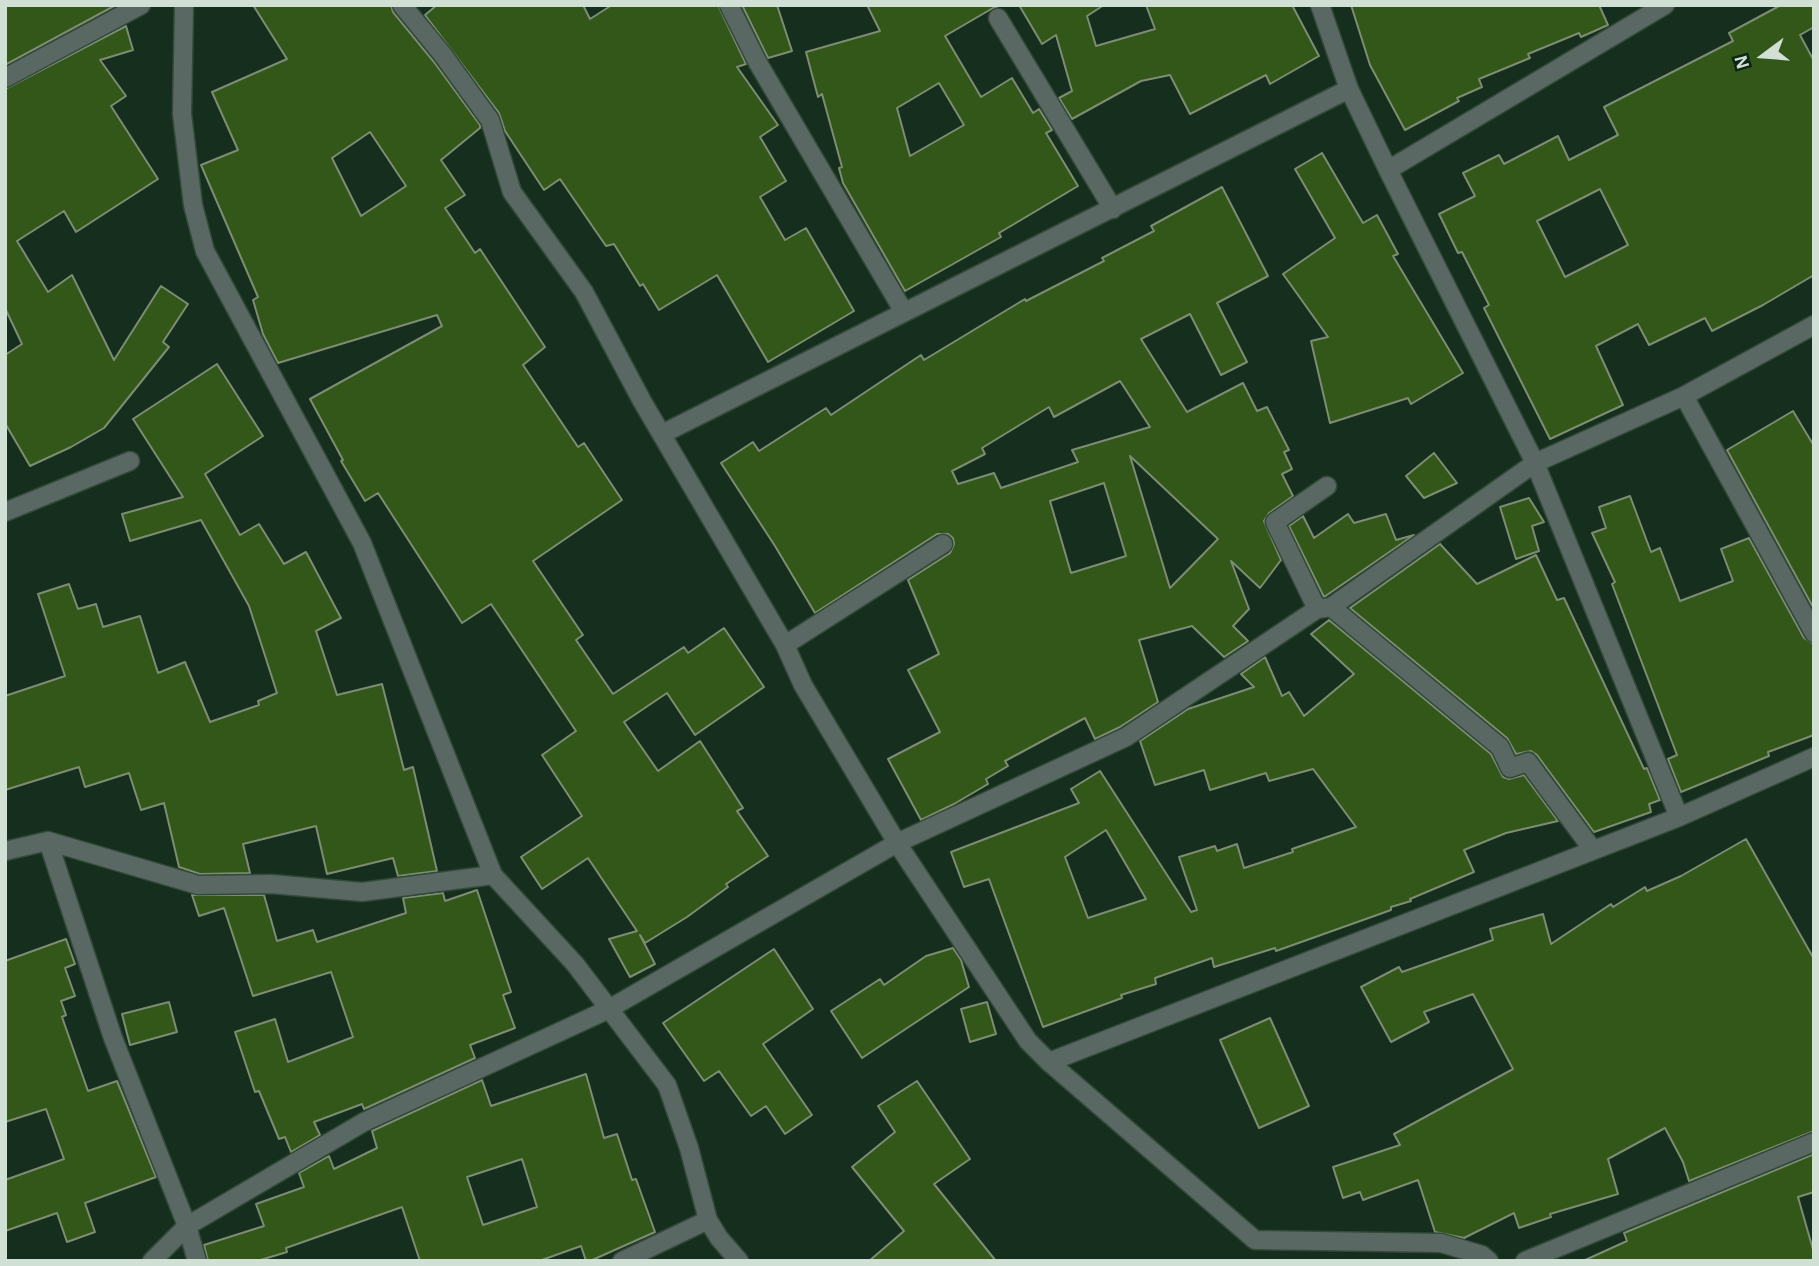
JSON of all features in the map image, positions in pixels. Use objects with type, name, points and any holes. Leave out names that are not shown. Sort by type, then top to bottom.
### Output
[{"type":"street","points":[[5,78],[141,5]]},
{"type":"street","points":[[184,5],[182,114],[193,205],[205,251],[362,543],[493,875],[575,964],[607,1010],[642,1050],[667,1085],[708,1220],[719,1238],[740,1261]]},
{"type":"street","points":[[402,5],[443,55],[490,120],[512,192],[584,292],[662,434],[785,645],[803,685],[897,843],[1028,1041],[1255,1240],[1441,1244],[1482,1255],[1489,1261]]},
{"type":"street","points":[[729,5],[758,63],[904,312]]},
{"type":"street","points":[[1320,5],[1349,89],[1535,463],[1679,817]]},
{"type":"street","points":[[1388,170],[1665,5]]},
{"type":"street","points":[[998,18],[1113,209]]},
{"type":"street","points":[[662,434],[1349,89]]},
{"type":"street","points":[[152,1261],[187,1226],[364,1122],[607,1010],[897,843],[1126,737],[1324,608],[1535,463],[1684,396],[1814,325]]},
{"type":"street","points":[[1684,396],[1814,633]]},
{"type":"street","points":[[5,512],[130,461]]},
{"type":"street","points":[[1326,486],[1275,522],[1324,608],[1500,747],[1510,768],[1528,761],[1593,850]]},
{"type":"street","points":[[785,645],[943,544]]},
{"type":"street","points":[[1049,1062],[1679,817],[1814,757]]},
{"type":"street","points":[[5,851],[48,841],[198,886],[271,884],[362,892],[493,875]]},
{"type":"street","points":[[48,841],[113,1038],[187,1226],[197,1261]]},
{"type":"street","points":[[1525,1261],[1814,1142]]},
{"type":"street","points":[[622,1261],[708,1220]]},
{"type":"building","points":[[5,5],[116,5],[5,65]]},
{"type":"building","points":[[253,5],[391,5],[393,12],[480,125],[480,128],[441,160],[465,195],[445,208],[475,253],[480,249],[545,347],[523,365],[578,447],[584,443],[622,500],[533,561],[583,635],[576,640],[613,694],[684,647],[688,653],[724,628],[764,687],[695,735],[667,693],[624,722],[658,771],[700,741],[743,808],[737,811],[768,856],[726,884],[728,887],[687,917],[645,943],[640,935],[655,964],[630,977],[609,939],[637,931],[588,858],[542,889],[521,857],[582,816],[542,755],[576,731],[491,604],[462,623],[378,493],[365,501],[341,461],[343,460],[310,399],[442,326],[437,315],[278,363],[263,334],[253,300],[258,297],[201,165],[238,150],[212,92],[287,59]],"holes":[[[370,132],[406,186],[361,216],[332,158]]]},
{"type":"building","points":[[437,5],[583,5],[590,19],[612,5],[718,5],[746,64],[737,67],[778,125],[760,137],[786,181],[760,197],[785,240],[806,228],[854,311],[768,362],[717,275],[659,310],[643,284],[640,286],[614,244],[606,246],[560,179],[544,190],[505,131],[499,113],[425,15]]},
{"type":"building","points":[[742,5],[777,5],[792,51],[768,58]]},
{"type":"building","points":[[867,5],[1002,5],[945,36],[981,97],[1012,78],[1033,113],[1039,109],[1052,130],[1046,133],[1078,186],[999,233],[1001,237],[905,291],[843,183],[839,168],[842,167],[822,94],[818,97],[806,52],[880,31]],"holes":[[[939,83],[964,125],[910,156],[897,108]]]},
{"type":"building","points":[[1019,5],[1104,5],[1087,16],[1096,46],[1155,29],[1146,5],[1292,5],[1319,56],[1270,84],[1266,75],[1190,114],[1170,75],[1141,81],[1072,119],[1059,98],[1072,91],[1056,35],[1042,44]]},
{"type":"building","points":[[1351,5],[1599,5],[1608,25],[1581,37],[1579,33],[1528,54],[1530,58],[1479,79],[1482,87],[1457,98],[1459,101],[1405,130],[1370,65]]},
{"type":"building","points":[[1781,5],[1814,5],[1814,27],[1800,35],[1814,61],[1814,275],[1712,331],[1705,318],[1649,345],[1638,324],[1596,346],[1623,405],[1550,439],[1484,308],[1489,305],[1462,252],[1458,253],[1439,214],[1475,196],[1463,173],[1499,155],[1504,164],[1558,136],[1569,160],[1618,135],[1604,107],[1733,41],[1729,33]],"holes":[[[1600,189],[1628,245],[1565,277],[1537,221]]]},
{"type":"building","points":[[126,26],[133,50],[100,60],[126,96],[111,106],[158,179],[76,232],[64,211],[17,241],[48,292],[72,275],[114,360],[161,286],[188,304],[163,342],[169,347],[104,428],[30,466],[5,423],[5,355],[22,344],[5,308],[5,89]]},
{"type":"building","points":[[1322,153],[1363,223],[1377,215],[1398,254],[1393,256],[1463,373],[1411,404],[1408,398],[1330,423],[1311,341],[1328,337],[1283,274],[1335,238],[1295,169]]},
{"type":"building","points":[[1222,187],[1268,276],[1217,303],[1247,362],[1221,375],[1190,314],[1141,339],[1187,412],[1243,383],[1257,411],[1267,407],[1289,450],[1284,452],[1292,469],[1282,474],[1293,496],[1269,513],[1264,521],[1281,560],[1260,588],[1231,561],[1249,609],[1233,626],[1248,641],[1224,657],[1192,626],[1139,640],[1158,702],[1120,727],[1095,739],[1085,718],[1005,761],[1008,766],[986,779],[988,784],[921,820],[888,759],[940,732],[908,670],[939,654],[908,580],[950,553],[954,544],[953,538],[948,534],[937,534],[815,613],[721,463],[753,442],[759,451],[826,408],[831,415],[921,355],[924,360],[1025,299],[1026,301],[1104,261],[1102,258],[1154,231],[1151,226]],"holes":[[[1120,381],[1150,427],[1072,450],[1078,462],[1001,488],[994,473],[958,484],[952,471],[985,454],[982,448],[1049,407],[1054,417]],[[1130,456],[1218,539],[1170,588]],[[1104,483],[1126,556],[1071,573],[1050,501]]]},
{"type":"building","points":[[217,364],[263,436],[205,474],[240,535],[259,524],[284,564],[306,552],[341,618],[316,631],[337,695],[382,684],[404,770],[413,767],[437,871],[398,876],[393,858],[327,874],[316,826],[243,844],[250,873],[200,874],[179,867],[164,803],[141,810],[129,773],[85,787],[79,767],[5,790],[5,696],[65,676],[38,594],[69,584],[78,609],[96,604],[103,627],[140,616],[158,673],[185,662],[210,722],[259,705],[258,701],[277,693],[249,606],[201,520],[130,541],[122,514],[183,497],[133,419]]},
{"type":"building","points":[[1793,411],[1814,446],[1814,609],[1727,450]]},
{"type":"building","points":[[1434,453],[1457,483],[1424,498],[1406,476]]},
{"type":"building","points":[[1630,496],[1651,552],[1660,548],[1680,601],[1733,581],[1721,549],[1749,538],[1804,638],[1814,644],[1814,735],[1768,752],[1769,756],[1681,792],[1668,759],[1677,755],[1612,584],[1615,582],[1592,533],[1606,528],[1599,507]]},
{"type":"building","points":[[1529,498],[1544,522],[1532,526],[1539,551],[1516,559],[1500,507]]},
{"type":"building","points":[[1348,514],[1354,523],[1386,514],[1396,540],[1414,535],[1324,597],[1289,526],[1303,516],[1314,538]]},
{"type":"building","points":[[1440,544],[1477,584],[1536,555],[1557,600],[1564,598],[1644,769],[1647,768],[1660,800],[1649,804],[1651,812],[1594,832],[1537,755],[1531,751],[1516,754],[1507,738],[1350,608]]},
{"type":"building","points":[[1329,620],[1491,754],[1503,777],[1509,779],[1524,775],[1558,821],[1506,833],[1464,850],[1474,872],[1410,899],[1411,901],[1391,907],[1391,910],[1276,951],[1275,948],[1214,967],[1212,958],[1155,978],[1156,984],[1121,995],[1122,998],[1043,1027],[989,879],[964,887],[951,852],[1079,803],[1071,789],[1100,771],[1191,912],[1197,910],[1179,857],[1215,846],[1217,851],[1237,844],[1244,868],[1356,827],[1313,769],[1269,781],[1266,773],[1210,790],[1204,770],[1155,785],[1140,741],[1188,709],[1254,687],[1241,674],[1265,657],[1282,696],[1289,692],[1304,716],[1354,674],[1311,634]],"holes":[[[1106,830],[1146,899],[1088,918],[1065,857]]]},
{"type":"building","points":[[1746,839],[1814,959],[1814,1131],[1689,1181],[1683,1162],[1665,1128],[1608,1159],[1618,1194],[1550,1214],[1551,1217],[1519,1228],[1514,1213],[1464,1238],[1435,1232],[1418,1180],[1363,1200],[1360,1192],[1343,1198],[1333,1167],[1400,1145],[1394,1134],[1513,1069],[1473,994],[1424,1012],[1429,1022],[1391,1042],[1361,987],[1399,967],[1402,972],[1493,940],[1490,929],[1543,914],[1551,944],[1611,904],[1613,907],[1645,887],[1647,891],[1681,876]]},
{"type":"building","points":[[477,890],[511,992],[503,995],[515,1028],[470,1045],[475,1058],[364,1109],[362,1104],[314,1122],[320,1135],[291,1152],[285,1137],[279,1139],[259,1091],[255,1092],[235,1032],[275,1019],[288,1062],[353,1037],[331,972],[253,996],[224,908],[199,916],[192,895],[264,895],[277,941],[313,930],[317,942],[406,913],[403,898],[443,893],[445,901]]},
{"type":"building","points":[[66,939],[75,964],[65,968],[75,996],[61,1001],[66,1015],[62,1017],[88,1091],[117,1081],[156,1177],[85,1203],[95,1232],[67,1242],[57,1213],[5,1231],[5,1180],[64,1159],[46,1109],[5,1122],[5,961]]},
{"type":"building","points":[[953,948],[961,960],[969,987],[862,1058],[831,1011],[880,979],[884,985],[926,956]]},
{"type":"building","points":[[774,949],[813,1009],[763,1044],[812,1115],[785,1134],[766,1106],[751,1116],[719,1071],[704,1081],[663,1023]]},
{"type":"building","points":[[169,1002],[177,1032],[130,1045],[122,1014]]},
{"type":"building","points":[[987,1002],[996,1034],[970,1042],[961,1009]]},
{"type":"building","points":[[1270,1018],[1309,1106],[1259,1128],[1220,1040]]},
{"type":"building","points":[[586,1074],[604,1138],[617,1134],[632,1180],[636,1179],[655,1232],[590,1261],[586,1261],[581,1246],[539,1261],[420,1261],[402,1207],[257,1261],[208,1261],[204,1245],[264,1226],[256,1204],[304,1187],[299,1173],[329,1156],[334,1169],[377,1148],[372,1131],[482,1080],[491,1106]],"holes":[[[522,1159],[537,1207],[483,1225],[467,1177]]]},
{"type":"building","points":[[917,1081],[970,1159],[934,1184],[996,1261],[869,1261],[904,1231],[852,1167],[895,1132],[878,1106]]},
{"type":"building","points":[[1814,1154],[1814,1192],[1798,1197],[1814,1261],[1583,1261],[1627,1241],[1624,1233]]}]
